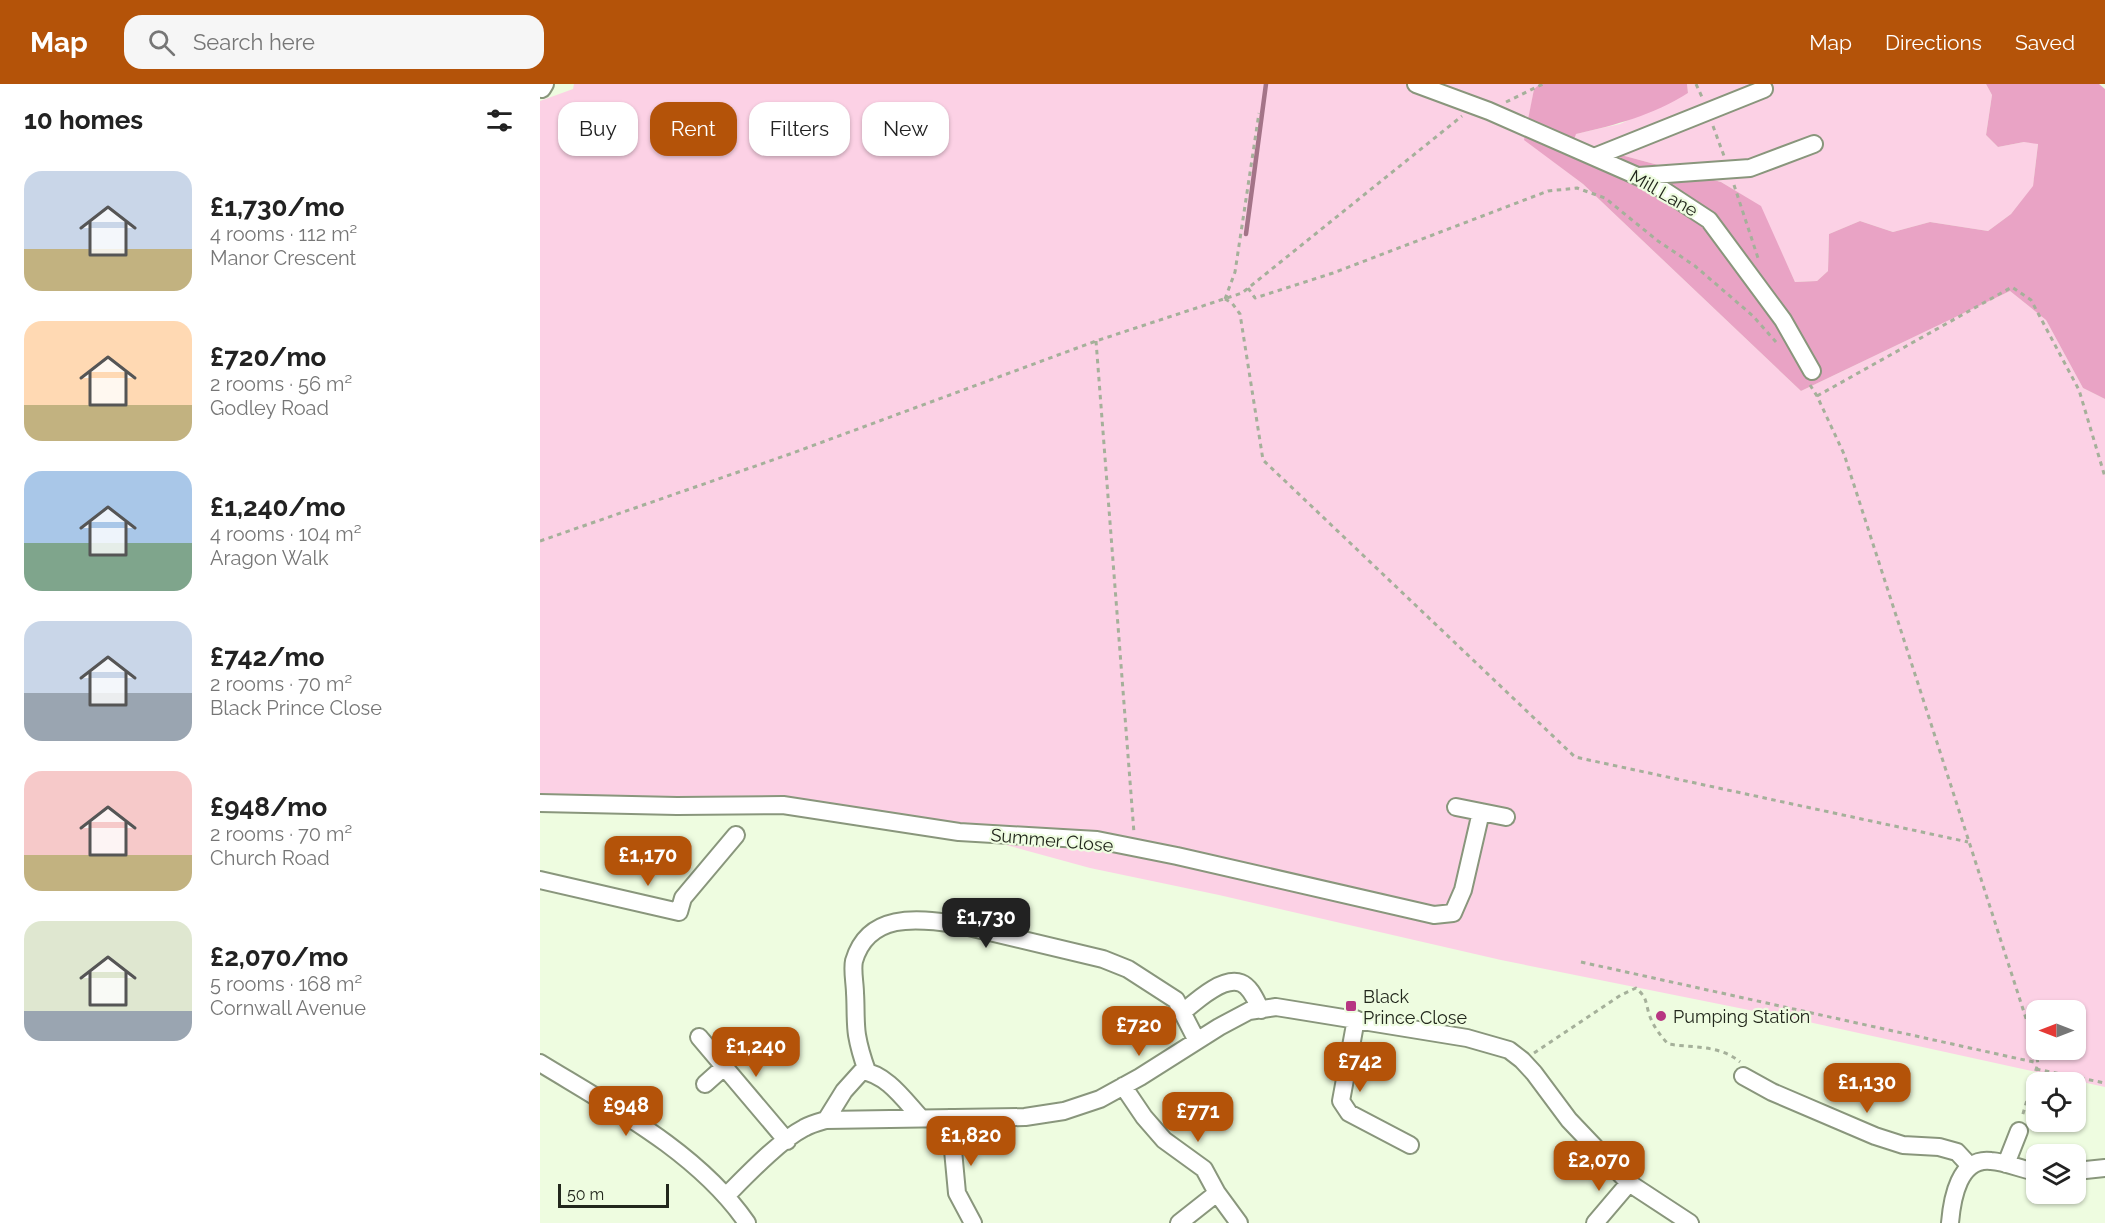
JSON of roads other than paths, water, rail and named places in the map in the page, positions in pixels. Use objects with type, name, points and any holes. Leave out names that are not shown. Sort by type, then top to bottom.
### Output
[{"type":"street","name":"Mill Lane","points":[[1416,84],[1478,107],[1651,182],[1709,220],[1783,320],[1810,378]]},
{"type":"street","points":[[1594,157],[1764,89]]},
{"type":"street","points":[[1638,176],[1750,168],[1814,144]]},
{"type":"street","name":"Summer Close","points":[[540,803],[677,806],[783,805],[959,832],[1097,840],[1434,915],[1453,913],[1463,890],[1481,812]]},
{"type":"street","points":[[1456,807],[1506,817]]},
{"type":"street","points":[[540,880],[679,912],[683,898],[736,835]]},
{"type":"street","points":[[867,1071],[857,1035],[854,963],[863,942],[871,932],[890,923],[934,921],[956,924],[1102,959],[1150,981],[1176,1000],[1197,1041]]},
{"type":"street","points":[[1183,1012],[1201,997],[1225,983],[1240,983],[1250,990],[1261,1010]]},
{"type":"street","points":[[726,1196],[755,1167],[804,1128],[826,1120],[1025,1117],[1064,1111],[1100,1099],[1249,1011],[1276,1007],[1476,1040],[1509,1050],[1522,1060],[1569,1120],[1629,1183],[1690,1223]]},
{"type":"street","points":[[1356,1019],[1341,1101],[1349,1113],[1404,1135]]},
{"type":"street","points":[[699,1037],[787,1141]]},
{"type":"street","points":[[540,1063],[642,1127],[700,1172],[726,1196],[747,1223]]},
{"type":"street","points":[[705,1084],[724,1067]]},
{"type":"street","points":[[826,1120],[844,1091],[862,1071],[872,1072],[889,1084],[921,1118]]},
{"type":"street","points":[[1743,1076],[1772,1092],[1875,1136],[1903,1145],[1939,1147],[1957,1152],[1970,1166]]},
{"type":"street","points":[[1123,1086],[1144,1117],[1164,1140],[1204,1168],[1217,1193],[1239,1223]]},
{"type":"street","points":[[950,1118],[957,1193],[973,1223]]},
{"type":"street","points":[[2006,1164],[2019,1131]]},
{"type":"street","points":[[1950,1223],[1954,1192],[1970,1166],[1977,1161],[1985,1160],[2026,1169]]},
{"type":"street","points":[[2086,1170],[2105,1168]]},
{"type":"street","points":[[1595,1223],[1629,1183]]},
{"type":"street","points":[[1179,1223],[1217,1193]]},
{"type":"waterway","points":[[1246,234],[1266,84]]},
{"type":"place","name":"Black Prince Close","points":[[1351,1006]]},
{"type":"place","name":"Pumping Station","points":[[1661,1016]]}]
